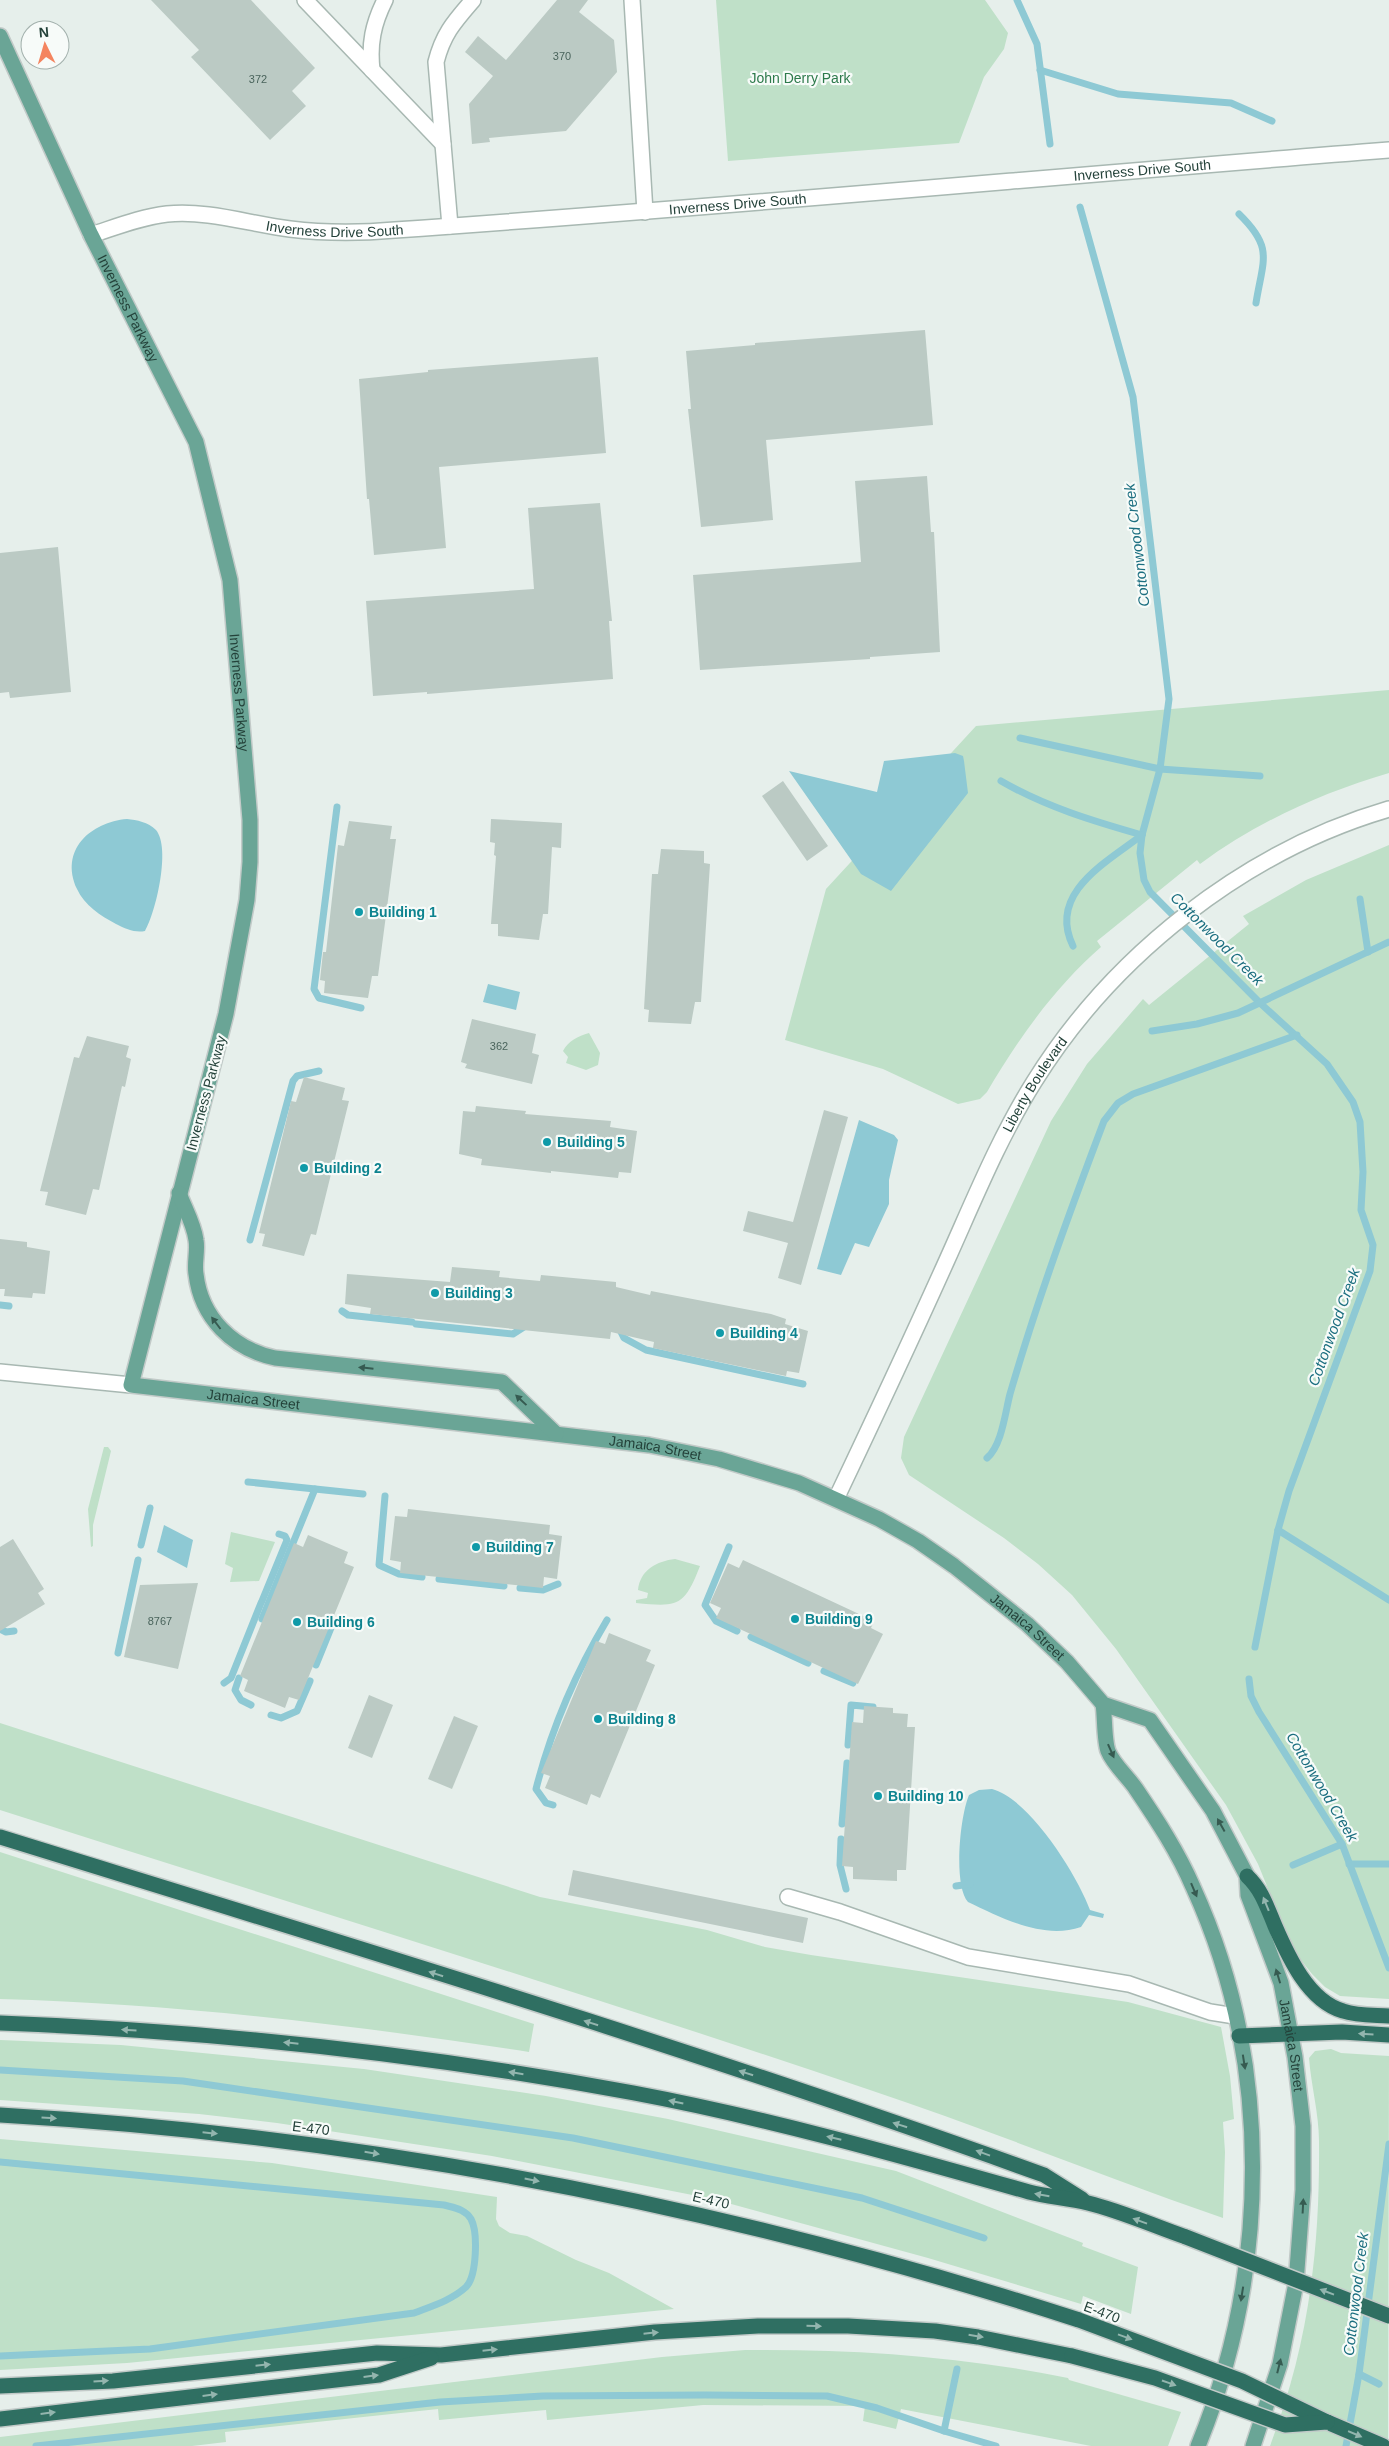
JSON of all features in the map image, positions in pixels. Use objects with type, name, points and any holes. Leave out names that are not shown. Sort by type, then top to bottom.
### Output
[{"type":"highway","points":[[0,1838],[477,1987],[937,2137],[1044,2175],[1090,2203]]},
{"type":"highway","points":[[1247,1876],[1260,1888],[1286,1950],[1299,1973],[1324,2000],[1343,2012],[1389,2016]]},
{"type":"highway","points":[[0,2023],[134,2030],[368,2052],[545,2078],[636,2094],[812,2133],[984,2178],[1032,2193],[1090,2203],[1203,2244],[1389,2316]]},
{"type":"highway","points":[[1239,2036],[1342,2032],[1389,2035]]},
{"type":"highway","name":"E-470","points":[[0,2115],[172,2128],[308,2144],[417,2160],[606,2194],[824,2244],[974,2286],[1079,2320],[1242,2380],[1326,2422],[1383,2446]]},
{"type":"highway","points":[[0,2386],[113,2380],[377,2354],[441,2355],[691,2329],[804,2326],[935,2331],[978,2337],[1072,2356],[1155,2378],[1285,2425],[1326,2422]]},
{"type":"highway","points":[[0,2419],[379,2375],[441,2355]]},
{"type":"main road","name":"Inverness Parkway","points":[[0,36],[91,235],[196,442],[230,580],[250,820],[249,888],[240,948],[226,1014],[131,1384]]},
{"type":"main road","points":[[179,1193],[197,1241],[196,1274],[203,1300],[217,1325],[240,1345],[275,1358],[502,1382],[556,1434]]},
{"type":"main road","name":"Jamaica Street","points":[[131,1384],[556,1434],[701,1454],[786,1479],[836,1499],[902,1532],[962,1571],[1041,1636],[1104,1704],[1150,1720],[1213,1811],[1247,1876],[1248,1895],[1273,1957],[1291,2034],[1303,2126],[1304,2190],[1300,2256],[1291,2315],[1280,2364],[1253,2446]]},
{"type":"main road","points":[[1104,1704],[1108,1750],[1149,1808],[1188,1876],[1217,1950],[1239,2036],[1251,2131],[1249,2250],[1240,2308],[1231,2344],[1198,2446]]},
{"type":"street","points":[[305,0],[443,144]]},
{"type":"street","points":[[372,70],[370,48],[375,20],[385,0]]},
{"type":"street","points":[[450,226],[436,62],[448,29],[473,0]]},
{"type":"street","points":[[632,0],[645,212]]},
{"type":"street","name":"Inverness Drive South","points":[[91,235],[154,216],[199,213],[292,230],[382,231],[645,212],[1389,150]]},
{"type":"street","name":"Liberty Boulevard","points":[[836,1499],[1009,1125],[1034,1081],[1080,1018],[1122,972],[1170,929],[1221,890],[1296,845],[1389,809]]},
{"type":"street","points":[[0,1372],[131,1384]]},
{"type":"street","points":[[788,1897],[840,1912],[953,1953],[1129,1984],[1210,2012],[1235,2016]]},
{"type":"green space","name":"John Derry Park","points":[[716,0],[985,0],[1008,33],[1004,49],[984,77],[959,143],[728,161]]},
{"type":"green space","points":[[1389,690],[1389,773],[1339,790],[1290,810],[1244,835],[1200,864],[1197,860],[1097,941],[1101,947],[1053,996],[1011,1053],[987,1092],[980,1099],[958,1104],[883,1069],[785,1040],[826,889],[976,726]]},
{"type":"green space","points":[[1389,845],[1389,1999],[1340,1996],[1325,1987],[1312,1974],[1293,1950],[1258,1864],[1226,1805],[1116,1649],[1072,1595],[1038,1564],[1004,1538],[909,1475],[901,1458],[904,1437],[1051,1121],[1087,1064],[1143,999],[1149,1005],[1249,924],[1243,916],[1306,880]]},
{"type":"green space","points":[[589,1033],[600,1053],[598,1065],[586,1070],[566,1063],[568,1057],[563,1051],[565,1047],[574,1039]]},
{"type":"green space","points":[[104,1447],[108,1447],[111,1451],[93,1525],[93,1546],[91,1547],[88,1509]]},
{"type":"green space","points":[[231,1532],[275,1542],[259,1581],[230,1582],[233,1568],[225,1564]]},
{"type":"green space","points":[[675,1559],[700,1566],[684,1597],[670,1604],[636,1603],[636,1600],[647,1598],[648,1593],[638,1590],[639,1583],[646,1572],[656,1564]]},
{"type":"green space","points":[[0,1723],[540,1897],[707,1930],[765,1947],[1128,2002],[1221,2027],[1230,2076],[1234,2119],[1223,2122],[1225,2152],[1223,2218],[914,2105],[762,2054],[0,1810]]},
{"type":"green space","points":[[0,1852],[534,2024],[529,2052],[398,2033],[266,2017],[133,2006],[0,1999]]},
{"type":"green space","points":[[0,2040],[121,2045],[364,2069],[546,2096],[668,2119],[896,2171],[1083,2243],[1082,2246],[1138,2267],[1131,2314],[1083,2296],[1081,2304],[928,2258],[713,2199],[492,2156],[277,2123],[199,2114],[0,2100]]},
{"type":"green space","points":[[1331,2049],[1341,2053],[1389,2056],[1388,2446],[1270,2446],[1283,2408],[1303,2333],[1314,2258],[1319,2181],[1319,2141],[1318,2120],[1309,2058],[1315,2051]]},
{"type":"green space","points":[[0,2139],[272,2163],[497,2197],[496,2219],[499,2226],[510,2233],[527,2236],[576,2260],[609,2273],[674,2309],[127,2363],[0,2370]]},
{"type":"green space","points":[[745,2350],[907,2355],[988,2364],[1068,2378],[1069,2380],[1181,2412],[1168,2446],[1091,2446],[901,2409],[896,2429],[863,2421],[865,2406],[703,2405],[547,2420],[546,2410],[439,2420],[438,2409],[225,2432],[226,2442],[192,2446],[0,2446],[0,2437],[662,2357]]},
{"type":"water","points":[[955,753],[963,756],[968,793],[891,891],[861,874],[789,771],[877,792],[884,761]]},
{"type":"water","points":[[127,819],[146,823],[156,830],[162,851],[162,865],[157,895],[145,931],[134,931],[116,924],[94,909],[80,895],[73,875],[72,862],[75,851],[82,840],[101,826]]},
{"type":"water","points":[[488,984],[520,992],[516,1010],[483,1002]]},
{"type":"water","points":[[859,1120],[894,1135],[898,1140],[889,1180],[889,1204],[869,1247],[855,1243],[841,1275],[817,1269]]},
{"type":"water","points":[[164,1525],[193,1540],[187,1568],[157,1552]]},
{"type":"water","points":[[992,1789],[1006,1795],[1036,1822],[1075,1878],[1090,1910],[1104,1914],[1103,1918],[1089,1915],[1081,1927],[1052,1931],[1023,1925],[968,1902],[963,1893],[959,1866],[963,1818],[969,1795],[979,1790]]},
{"type":"building","points":[[151,0],[251,0],[315,68],[292,91],[306,106],[270,140],[191,57],[199,50]]},
{"type":"building","points":[[557,0],[588,0],[579,12],[614,40],[617,72],[566,131],[489,138],[490,142],[472,144],[469,104],[493,76],[465,52],[478,36],[506,60]]},
{"type":"building","points":[[925,330],[933,425],[766,440],[773,520],[701,527],[688,409],[691,409],[686,351],[755,345],[755,343]]},
{"type":"building","points":[[598,357],[606,453],[439,467],[446,548],[374,555],[369,499],[367,499],[359,379],[428,372],[428,370]]},
{"type":"building","points":[[927,476],[931,532],[934,532],[940,652],[870,657],[870,659],[700,670],[693,575],[861,562],[855,481]]},
{"type":"building","points":[[600,503],[612,621],[609,621],[613,679],[427,694],[427,692],[373,696],[366,601],[534,589],[528,508]]},
{"type":"building","points":[[58,547],[71,692],[10,698],[9,692],[0,693],[0,553]]},
{"type":"building","points":[[783,781],[828,846],[807,861],[762,796]]},
{"type":"building","points":[[491,819],[562,823],[561,848],[552,847],[548,914],[543,914],[539,940],[498,936],[498,924],[491,924],[496,856],[494,855],[495,843],[490,842]]},
{"type":"building","name":"Building 1","points":[[349,821],[392,826],[390,839],[396,839],[378,976],[372,976],[368,998],[324,993],[325,981],[320,980],[323,952],[326,952],[338,845],[344,846]]},
{"type":"building","points":[[661,849],[704,851],[704,863],[710,864],[701,1002],[695,1002],[691,1024],[648,1022],[649,1010],[644,1009],[652,874],[658,874]]},
{"type":"building","points":[[472,1019],[536,1034],[532,1053],[539,1055],[532,1084],[465,1068],[467,1064],[461,1062]]},
{"type":"building","points":[[87,1036],[129,1046],[126,1057],[131,1059],[125,1087],[122,1086],[99,1190],[93,1189],[86,1215],[45,1205],[48,1192],[40,1191],[74,1057],[79,1058]]},
{"type":"building","name":"Building 2","points":[[304,1077],[345,1088],[342,1100],[349,1101],[316,1235],[311,1234],[304,1256],[262,1246],[265,1234],[259,1233],[291,1101],[296,1102]]},
{"type":"building","name":"Building 5","points":[[476,1106],[526,1111],[525,1114],[611,1121],[610,1127],[637,1131],[631,1173],[619,1172],[618,1178],[481,1165],[482,1159],[459,1154],[463,1111],[475,1112]]},
{"type":"building","points":[[824,1110],[848,1117],[801,1285],[778,1278],[788,1243],[743,1231],[748,1211],[793,1222]]},
{"type":"building","points":[[0,1239],[27,1242],[27,1247],[50,1251],[45,1294],[33,1293],[32,1298],[4,1296],[5,1289],[0,1289]]},
{"type":"building","points":[[452,1267],[500,1271],[499,1277],[540,1281],[541,1275],[616,1282],[616,1287],[650,1295],[651,1291],[771,1314],[786,1319],[785,1324],[808,1331],[799,1373],[787,1371],[786,1376],[653,1348],[654,1342],[611,1332],[610,1339],[370,1314],[371,1308],[345,1304],[347,1274],[450,1282]]},
{"type":"building","name":"Building 7","points":[[408,1509],[550,1525],[549,1534],[562,1536],[557,1579],[544,1577],[543,1588],[400,1573],[401,1562],[390,1560],[395,1516],[407,1517]]},
{"type":"building","name":"Building 6","points":[[308,1535],[348,1552],[344,1563],[354,1567],[299,1700],[289,1697],[285,1708],[244,1691],[248,1680],[240,1676],[294,1543],[303,1547]]},
{"type":"building","points":[[13,1539],[44,1589],[38,1593],[45,1604],[0,1631],[0,1547]]},
{"type":"building","name":"Building 9","points":[[743,1560],[874,1621],[871,1628],[883,1634],[858,1684],[716,1618],[721,1608],[710,1603],[728,1563],[739,1568]]},
{"type":"building","points":[[198,1583],[178,1669],[124,1657],[140,1585]]},
{"type":"building","name":"Building 8","points":[[609,1633],[651,1650],[646,1661],[655,1665],[600,1798],[591,1794],[587,1805],[545,1788],[550,1776],[541,1773],[596,1641],[605,1644]]},
{"type":"building","points":[[369,1695],[393,1705],[372,1758],[348,1748]]},
{"type":"building","name":"Building 10","points":[[864,1706],[893,1708],[893,1713],[908,1714],[907,1727],[915,1727],[906,1870],[897,1870],[897,1881],[853,1879],[853,1867],[842,1866],[852,1722],[863,1723]]},
{"type":"building","points":[[454,1716],[478,1726],[452,1789],[428,1779]]},
{"type":"building","points":[[573,1870],[808,1918],[803,1943],[568,1895]]},
{"type":"waterway","name":"Cottonwood Creek","points":[[1017,0],[1037,44],[1050,144]]},
{"type":"waterway","points":[[1040,70],[1118,94],[1231,103],[1272,121]]},
{"type":"waterway","name":"Cottonwood Creek","points":[[1080,207],[1133,397],[1169,699],[1160,769],[1142,835],[1140,853],[1144,880],[1150,892],[1260,1003],[1327,1064],[1353,1102],[1360,1122],[1363,1172],[1361,1210],[1373,1245],[1370,1271],[1289,1491],[1278,1530],[1255,1647]]},
{"type":"waterway","points":[[1239,214],[1250,226],[1262,246],[1263,264],[1256,303]]},
{"type":"waterway","points":[[1020,738],[1160,769],[1260,776]]},
{"type":"waterway","points":[[1001,781],[1052,806],[1142,835]]},
{"type":"waterway","points":[[337,807],[314,989],[319,998],[361,1008]]},
{"type":"waterway","points":[[1073,946],[1067,927],[1068,910],[1074,895],[1098,868],[1142,835]]},
{"type":"waterway","points":[[1360,899],[1368,952]]},
{"type":"waterway","points":[[1152,1031],[1197,1024],[1238,1013],[1389,942]]},
{"type":"waterway","points":[[987,1458],[1000,1437],[1010,1394],[1031,1325],[1066,1222],[1104,1121],[1118,1103],[1133,1094],[1297,1035]]},
{"type":"waterway","points":[[250,1240],[293,1081],[297,1076],[319,1071]]},
{"type":"waterway","points":[[0,1305],[9,1306]]},
{"type":"waterway","points":[[342,1311],[348,1315],[412,1322]]},
{"type":"waterway","points":[[416,1324],[513,1334],[527,1325]]},
{"type":"waterway","points":[[618,1326],[624,1338],[646,1350],[803,1384]]},
{"type":"waterway","points":[[248,1482],[363,1494]]},
{"type":"waterway","points":[[262,1619],[315,1489]]},
{"type":"waterway","points":[[385,1496],[379,1565],[399,1574],[422,1577]]},
{"type":"waterway","points":[[141,1545],[150,1508]]},
{"type":"waterway","points":[[1278,1530],[1389,1600]]},
{"type":"waterway","points":[[262,1601],[287,1540],[285,1536],[279,1534]]},
{"type":"waterway","points":[[729,1547],[705,1605],[716,1621],[737,1631]]},
{"type":"waterway","points":[[118,1653],[138,1560]]},
{"type":"waterway","points":[[439,1579],[504,1586]]},
{"type":"waterway","points":[[520,1588],[543,1590],[558,1584]]},
{"type":"waterway","points":[[224,1683],[231,1678],[261,1603]]},
{"type":"waterway","points":[[553,1805],[546,1803],[536,1789],[542,1767],[557,1723],[575,1681],[607,1620]]},
{"type":"waterway","points":[[316,1665],[333,1623]]},
{"type":"waterway","points":[[0,1629],[6,1632],[14,1631]]},
{"type":"waterway","points":[[751,1637],[808,1663]]},
{"type":"waterway","points":[[824,1671],[853,1683]]},
{"type":"waterway","points":[[239,1678],[235,1690],[241,1700],[251,1705]]},
{"type":"waterway","name":"Cottonwood Creek","points":[[1249,1679],[1251,1696],[1259,1712],[1342,1844],[1389,1968]]},
{"type":"waterway","points":[[271,1715],[281,1718],[297,1711],[310,1681]]},
{"type":"waterway","points":[[848,1745],[851,1705],[873,1707]]},
{"type":"waterway","points":[[842,1824],[847,1763]]},
{"type":"waterway","points":[[841,1839],[840,1865],[846,1889]]},
{"type":"waterway","points":[[1293,1865],[1342,1844]]},
{"type":"waterway","points":[[1349,1864],[1389,1864]]},
{"type":"waterway","points":[[956,1886],[970,1884]]},
{"type":"waterway","points":[[0,2070],[183,2081],[573,2138],[862,2198],[984,2238]]},
{"type":"waterway","name":"Cottonwood Creek","points":[[1346,2446],[1359,2374],[1389,2144]]},
{"type":"waterway","points":[[0,2162],[444,2205],[466,2213],[471,2219],[475,2234],[474,2264],[470,2281],[466,2287],[448,2299],[414,2313],[150,2349],[0,2356]]},
{"type":"waterway","points":[[944,2431],[957,2369]]},
{"type":"waterway","points":[[1359,2374],[1379,2384]]},
{"type":"waterway","points":[[36,2446],[440,2402],[543,2396],[705,2395],[827,2396],[877,2408],[944,2431],[996,2446]]},
{"type":"place","name":"Building 1","points":[[359,912]]},
{"type":"place","name":"Building 5","points":[[547,1142]]},
{"type":"place","name":"Building 2","points":[[304,1168]]},
{"type":"place","name":"Building 3","points":[[435,1293]]},
{"type":"place","name":"Building 4","points":[[720,1333]]},
{"type":"place","name":"Building 7","points":[[476,1547]]},
{"type":"place","name":"Building 9","points":[[795,1619]]},
{"type":"place","name":"Building 6","points":[[297,1622]]},
{"type":"place","name":"Building 8","points":[[598,1719]]},
{"type":"place","name":"Building 10","points":[[878,1796]]}]
